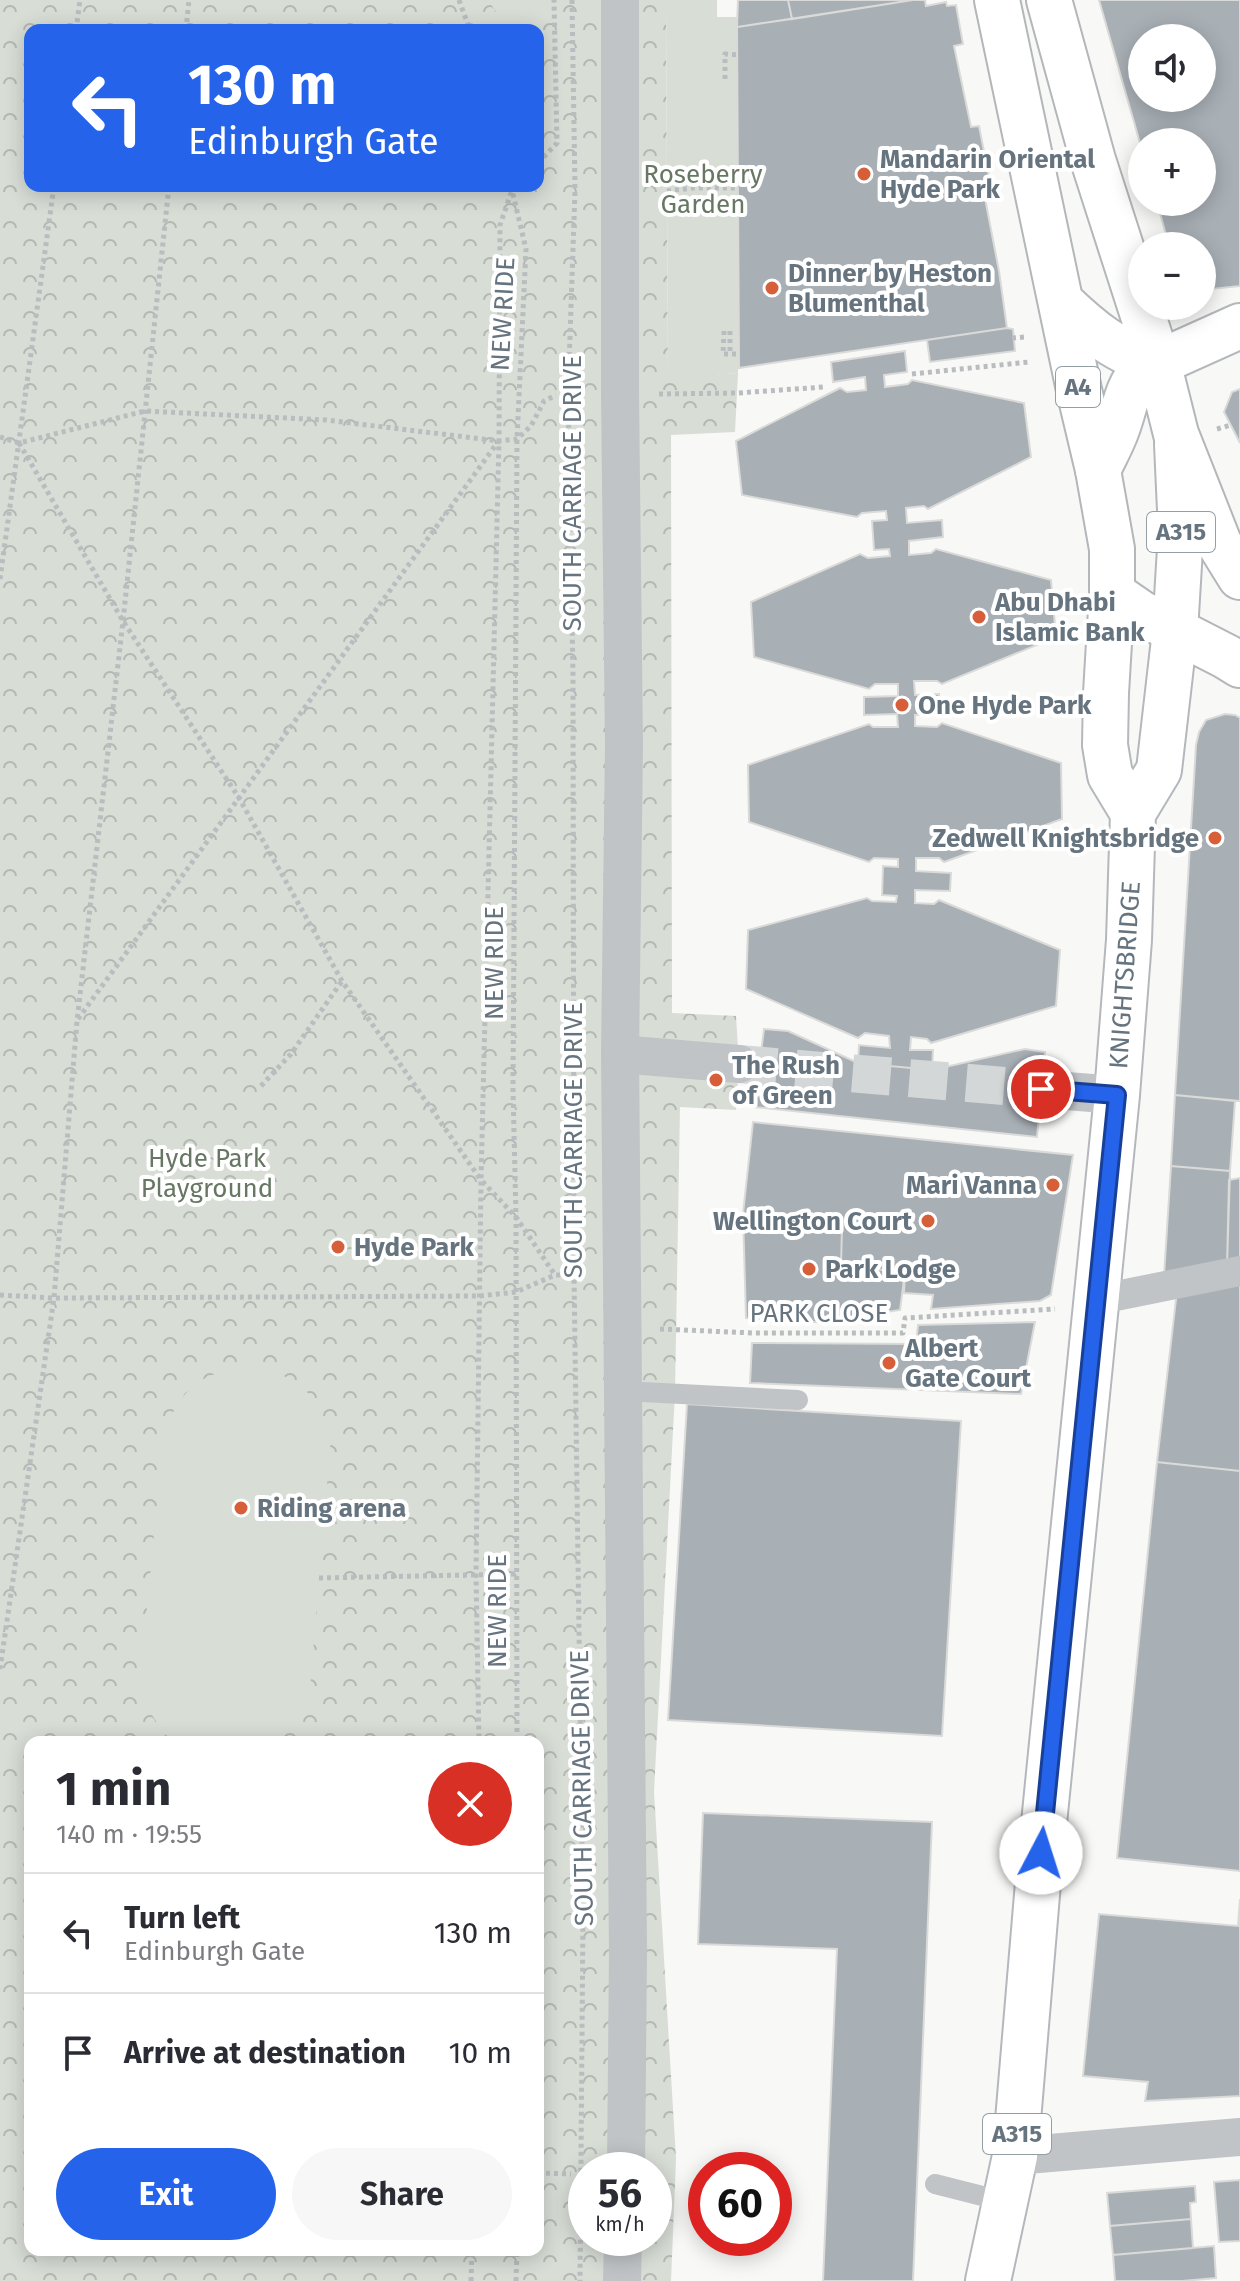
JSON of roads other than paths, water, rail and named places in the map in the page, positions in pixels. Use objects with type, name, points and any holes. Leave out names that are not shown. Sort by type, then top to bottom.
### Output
[{"type":"main road","name":"A4","points":[[997,0],[1098,470],[1112,549],[1112,593]]},
{"type":"main road","name":"KNIGHTSBRIDGE","points":[[1049,0],[1099,182],[1158,362],[1176,434],[1219,543],[1240,577]]},
{"type":"main road","points":[[1061,302],[1080,320],[1125,352],[1158,362]]},
{"type":"main road","points":[[1098,470],[1118,428],[1131,384],[1142,370],[1240,326]]},
{"type":"main road","name":"KNIGHTSBRIDGE","points":[[988,2281],[1015,2156],[1038,1883],[1117,1095],[1129,940],[1133,813],[1159,770],[1175,631],[1181,532],[1176,434]]},
{"type":"main road","points":[[1112,593],[1141,613],[1240,665]]},
{"type":"main road","points":[[1112,593],[1105,745],[1110,775],[1133,813]]},
{"type":"street","name":"SOUTH CARRIAGE DRIVE","points":[[620,0],[624,745],[620,1054],[628,1952],[626,2152]]},
{"type":"street","points":[[620,1054],[739,1064]]},
{"type":"street","points":[[1041,1089],[1117,1095]]},
{"type":"street","points":[[1096,1300],[1240,1271]]},
{"type":"street","points":[[1015,2156],[1240,2137]]},
{"type":"street","points":[[622,2281],[623,2256]]},
{"type":"lane","points":[[623,1391],[798,1400]]},
{"type":"lane","points":[[935,2184],[1006,2202]]},
{"type":"tunnel","points":[[739,1064],[1041,1089]]},
{"type":"place","name":"Mandarin Oriental Hyde Park","points":[[864,174]]},
{"type":"place","name":"Dinner by Heston Blumenthal","points":[[772,288]]},
{"type":"place","name":"Abu Dhabi Islamic Bank","points":[[979,617]]},
{"type":"place","name":"One Hyde Park","points":[[902,705]]},
{"type":"place","name":"Zedwell Knightsbridge","points":[[1215,838]]},
{"type":"place","name":"The Rush of Green","points":[[716,1080]]},
{"type":"place","name":"Mari Vanna","points":[[1053,1185]]},
{"type":"place","name":"Wellington Court","points":[[928,1221]]},
{"type":"place","name":"Hyde Park","points":[[338,1247]]},
{"type":"place","name":"Park Lodge","points":[[809,1269]]},
{"type":"place","name":"Albert Gate Court","points":[[889,1363]]},
{"type":"place","name":"Riding arena","points":[[241,1508]]},
{"type":"park label","name":"Roseberry Garden","points":[[703,189]]},
{"type":"park label","name":"Hyde Park Playground","points":[[207,1173]]}]
